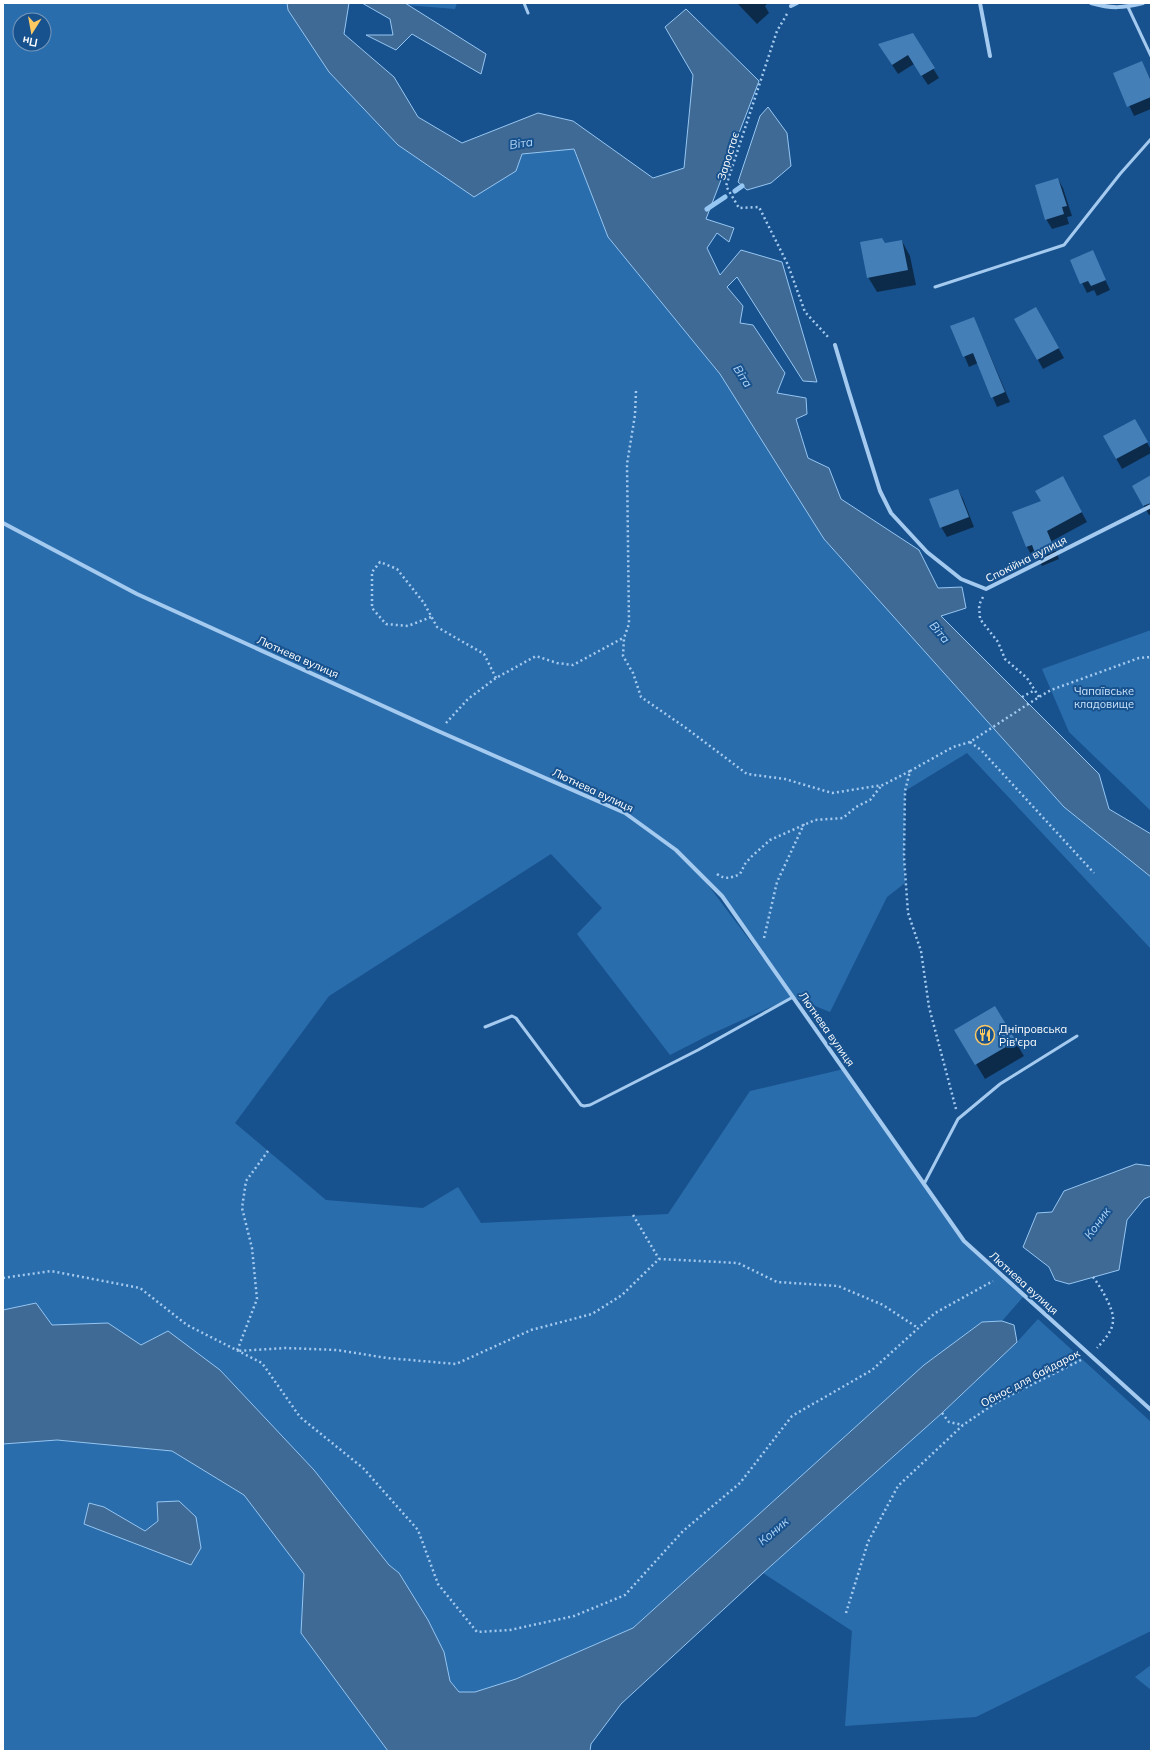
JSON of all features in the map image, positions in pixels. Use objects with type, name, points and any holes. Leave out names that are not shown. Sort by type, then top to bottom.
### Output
[{"type":"street","points":[[790,5],[797,3]]},
{"type":"street","points":[[980,3],[990,56]]},
{"type":"street","points":[[1092,3],[1107,8],[1128,7],[1143,3]]},
{"type":"street","name":"Спокійна вулиця","points":[[835,345],[880,491],[891,514],[927,552],[961,579],[986,590],[1151,506]]},
{"type":"street","name":"Лютнева вулиця","points":[[3,523],[137,594],[438,731],[625,813],[676,850],[722,896],[964,1241],[1151,1410]]},
{"type":"lane","points":[[524,3],[528,13]]},
{"type":"lane","points":[[1128,7],[1151,56]]},
{"type":"lane","points":[[935,287],[1064,245],[1120,174],[1151,139]]},
{"type":"lane","points":[[485,1027],[512,1016],[516,1018],[581,1105],[584,1106],[590,1105],[698,1050],[793,997]]},
{"type":"lane","points":[[924,1184],[958,1119],[1000,1084],[1076,1036]]},
{"type":"path","name":"Заростає","points":[[790,5],[777,31],[726,186],[739,208],[759,208],[788,266],[805,312],[835,345]]},
{"type":"path","points":[[636,391],[635,415],[627,464],[629,624],[624,638],[623,656],[633,673],[641,697],[686,728],[747,774],[785,779],[832,793],[883,785],[953,747],[970,742],[1051,690],[1139,658],[1151,657]]},
{"type":"path","points":[[431,617],[408,626],[386,624],[372,608],[372,572],[380,562],[397,569],[424,603],[437,627],[484,654],[496,678]]},
{"type":"path","points":[[986,590],[979,605],[980,619],[998,642],[1005,659],[1027,678],[1039,697]]},
{"type":"path","points":[[438,731],[468,699],[496,678],[536,656],[557,663],[573,665],[624,638]]},
{"type":"path","points":[[1022,697],[1035,690]]},
{"type":"path","points":[[970,742],[981,750],[1094,873]]},
{"type":"path","points":[[910,771],[905,792],[904,857],[908,913],[921,951],[929,1007],[958,1119]]},
{"type":"path","points":[[701,875],[716,874],[723,879],[732,878],[740,874],[745,864],[751,857],[770,840],[815,820],[843,818],[856,807],[870,800],[883,785]]},
{"type":"path","points":[[761,952],[777,882],[804,824]]},
{"type":"path","points":[[237,1351],[257,1299],[252,1248],[242,1208],[246,1181],[268,1151]]},
{"type":"path","points":[[633,1216],[659,1259]]},
{"type":"path","points":[[237,1351],[286,1348],[337,1350],[387,1358],[456,1364],[531,1330],[592,1314],[622,1295],[659,1259],[738,1263],[777,1282],[838,1286],[883,1305],[918,1328]]},
{"type":"path","points":[[3,1278],[51,1271],[140,1288],[187,1326],[262,1363],[300,1417],[363,1468],[418,1530],[438,1584],[477,1632],[510,1630],[574,1616],[625,1595],[683,1531],[740,1483],[792,1416],[872,1370],[935,1313],[1003,1276]]},
{"type":"path","name":"Обнос для байдарок","points":[[846,1613],[868,1542],[898,1486],[963,1425],[997,1402],[1090,1355],[1107,1337],[1114,1320],[1104,1292],[1093,1277]]},
{"type":"path","points":[[942,1413],[949,1422],[963,1425]]},
{"type":"green space","points":[[3,3],[287,3],[288,10],[329,72],[398,145],[474,197],[522,154],[574,149],[608,237],[720,374],[824,539],[1064,807],[1151,877],[1151,949],[967,753],[905,791],[905,883],[887,897],[830,1012],[793,997],[709,1035],[670,1055],[577,934],[602,908],[551,854],[329,996],[235,1123],[326,1200],[423,1208],[458,1187],[481,1223],[668,1214],[750,1091],[844,1069],[964,1241],[1024,1296],[1002,1321],[982,1322],[924,1365],[633,1628],[516,1679],[475,1692],[459,1692],[450,1681],[444,1652],[399,1573],[389,1565],[314,1470],[220,1370],[141,1345],[108,1323],[52,1325],[36,1303],[3,1310]],"holes":[[[705,881],[730,908],[782,983]]]},
{"type":"green space","points":[[405,3],[457,3],[455,9],[406,5]]},
{"type":"green space","name":"Чапаївське кладовище","points":[[1151,630],[1151,811],[1069,732],[1042,669]]},
{"type":"green space","points":[[1038,1319],[1151,1422],[1151,1631],[976,1717],[845,1726],[852,1631],[763,1573],[942,1413],[1017,1342]]},
{"type":"green space","points":[[57,1440],[172,1451],[244,1495],[304,1574],[301,1633],[388,1751],[3,1751],[3,1444]]},
{"type":"green space","points":[[1151,1665],[1151,1690],[1135,1677]]},
{"type":"water","name":"Віта","points":[[287,3],[349,3],[344,34],[394,77],[418,117],[462,143],[538,113],[573,121],[653,178],[684,168],[693,75],[665,27],[686,9],[759,81],[706,219],[734,228],[729,242],[717,233],[707,248],[720,275],[741,250],[782,262],[817,382],[803,381],[737,277],[727,287],[743,306],[740,323],[753,325],[785,373],[777,393],[806,398],[807,414],[796,419],[808,458],[829,468],[841,499],[919,550],[938,588],[962,587],[966,608],[941,616],[1099,774],[1109,809],[1151,834],[1151,877],[1064,807],[824,539],[720,374],[608,237],[574,149],[522,154],[516,171],[474,197],[398,145],[329,72],[288,10]]},
{"type":"water","points":[[362,3],[405,3],[486,54],[481,74],[412,34],[396,50],[366,35],[393,35],[390,19]]},
{"type":"water","points":[[768,107],[787,133],[791,166],[771,183],[747,190],[738,182],[760,116]]},
{"type":"water","name":"Коник","points":[[1136,1164],[1151,1166],[1151,1196],[1144,1199],[1127,1220],[1119,1270],[1069,1284],[1055,1280],[1049,1267],[1023,1247],[1037,1213],[1052,1212],[1064,1191]]},
{"type":"water","name":"Коник","points":[[36,1303],[52,1325],[108,1323],[141,1345],[168,1331],[220,1370],[314,1470],[389,1565],[399,1573],[428,1620],[444,1652],[450,1681],[459,1692],[475,1692],[516,1679],[633,1628],[924,1365],[982,1322],[1002,1321],[1014,1325],[1017,1342],[942,1413],[763,1573],[621,1704],[591,1744],[590,1751],[388,1751],[301,1633],[304,1574],[244,1495],[172,1451],[57,1440],[3,1444],[3,1310]]},
{"type":"water","points":[[179,1501],[196,1517],[201,1548],[191,1565],[84,1524],[89,1503],[104,1507],[145,1531],[158,1521],[157,1502]]},
{"type":"building","points":[[913,33],[935,68],[921,76],[908,55],[892,65],[878,44]]},
{"type":"building","points":[[1142,61],[1151,81],[1151,97],[1127,107],[1113,73]]},
{"type":"building","points":[[1058,178],[1067,206],[1062,207],[1064,214],[1045,220],[1035,185]]},
{"type":"building","points":[[882,238],[885,243],[902,240],[908,270],[867,278],[860,242]]},
{"type":"building","points":[[1093,250],[1106,280],[1091,286],[1088,281],[1080,284],[1070,260]]},
{"type":"building","points":[[1036,307],[1059,348],[1037,360],[1014,319]]},
{"type":"building","points":[[974,317],[1005,392],[991,398],[973,353],[963,357],[950,326]]},
{"type":"building","points":[[1135,419],[1148,442],[1116,459],[1103,436]]},
{"type":"building","points":[[1151,475],[1151,503],[1143,506],[1132,486]]},
{"type":"building","points":[[1063,476],[1082,512],[1047,531],[1055,550],[1036,556],[1032,545],[1026,547],[1012,512],[1041,501],[1035,491]]},
{"type":"building","points":[[958,489],[969,517],[940,528],[929,499]]},
{"type":"building","name":"Дніпровська Рів'єра","points":[[995,1006],[1016,1041],[975,1065],[954,1030]]},
{"type":"waterway","points":[[735,191],[742,186]]},
{"type":"waterway","points":[[707,209],[725,197]]},
{"type":"place","name":"Дніпровська Рів'єра","points":[[985,1035]]}]
